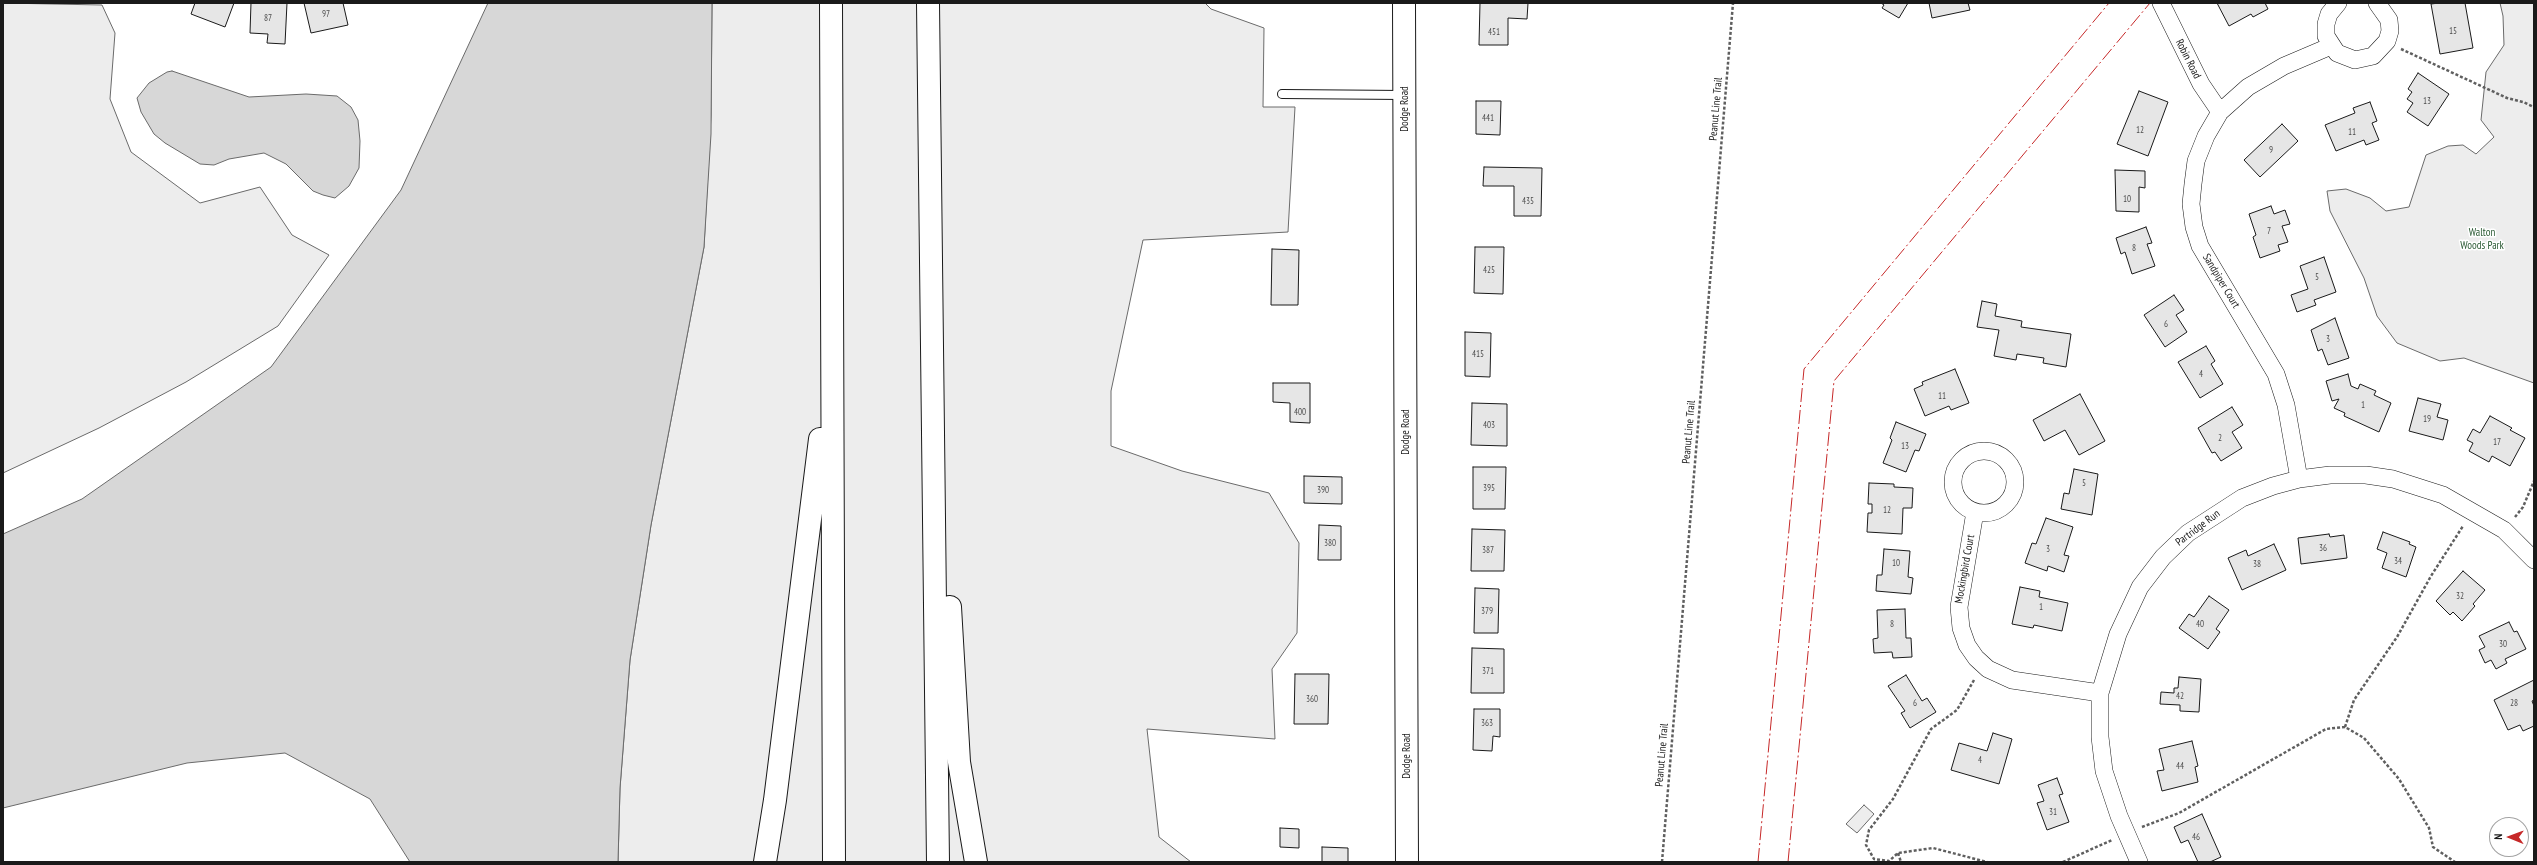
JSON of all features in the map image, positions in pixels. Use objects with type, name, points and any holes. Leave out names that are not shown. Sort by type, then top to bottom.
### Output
[{"type":"main road","points":[[831,3],[831,352],[834,862]]},
{"type":"main road","points":[[928,3],[938,862]]},
{"type":"main road","name":"Dodge Road","points":[[1404,3],[1407,862]]},
{"type":"main road","points":[[765,862],[775,800],[831,352]]},
{"type":"main road","points":[[934,448],[948,544],[952,669],[959,762],[976,862]]},
{"type":"street","name":"Robin Road","points":[[2161,3],[2200,84],[2220,112]]},
{"type":"street","points":[[2338,3],[2329,14],[2326,24],[2330,46],[2345,58],[2364,60],[2381,51],[2387,41],[2390,31],[2389,20],[2377,3]]},
{"type":"street","name":"Sandpiper Court","points":[[2299,479],[2286,405],[2276,374],[2208,262],[2194,227],[2191,204],[2196,162],[2206,136],[2220,112],[2248,87],[2284,66],[2330,46]]},
{"type":"street","name":"Partridge Run","points":[[2139,862],[2126,833],[2104,771],[2100,737],[2100,693],[2108,662],[2128,610],[2140,587],[2163,556],[2188,533],[2242,498],[2299,479],[2330,475],[2366,475],[2393,479],[2443,494],[2474,510],[2504,530],[2534,560]]},
{"type":"street","name":"Mockingbird Court","points":[[1975,512],[1958,607],[1961,628],[1967,645],[1976,658],[1988,669],[2004,678],[2019,682],[2100,693]]},
{"type":"lane","points":[[1282,94],[1405,95]]},
{"type":"path","name":"Peanut Line Trail","points":[[1662,862],[1733,3]]},
{"type":"path","points":[[2387,41],[2454,74],[2534,107]]},
{"type":"path","points":[[2504,530],[2523,507],[2534,481]]},
{"type":"path","points":[[2345,727],[2354,700],[2397,637],[2431,576],[2474,510]]},
{"type":"path","points":[[1987,862],[1932,848],[1898,853],[1889,861],[1874,859],[1866,845],[1869,830],[1893,799],[1931,729],[1957,710],[1975,678],[1988,669]]},
{"type":"path","points":[[2063,862],[2126,833],[2179,812],[2326,729],[2345,727],[2364,738],[2399,779],[2429,828],[2434,847],[2455,862]]},
{"type":"path","points":[[1898,853],[1901,862]]},
{"type":"green space","points":[[3,3],[102,5],[115,33],[110,99],[131,152],[200,203],[260,187],[292,235],[329,255],[278,326],[186,382],[99,428],[3,473]]},
{"type":"green space","points":[[712,3],[1205,3],[1211,9],[1264,28],[1263,107],[1295,107],[1288,232],[1143,240],[1111,391],[1111,446],[1182,471],[1269,493],[1299,543],[1297,633],[1272,669],[1275,739],[1147,729],[1159,837],[1191,862],[618,862],[620,788],[630,660],[651,525],[704,247],[711,115]]},
{"type":"green space","name":"Walton Woods Park","points":[[2500,3],[2534,3],[2534,383],[2464,358],[2440,361],[2397,343],[2377,316],[2364,278],[2330,211],[2327,191],[2346,189],[2370,198],[2386,211],[2409,207],[2426,155],[2448,146],[2463,145],[2476,154],[2494,137],[2481,120],[2486,72],[2504,45],[2503,16]]},
{"type":"green space","points":[[1864,805],[1874,814],[1857,833],[1846,824]]},
{"type":"shaded area","points":[[488,3],[712,3],[711,134],[704,247],[651,525],[630,660],[620,788],[618,862],[410,862],[370,799],[285,753],[187,763],[3,808],[3,534],[82,499],[271,367],[401,190]]},
{"type":"shaded area","points":[[172,71],[249,97],[306,94],[337,96],[351,107],[358,120],[360,141],[359,168],[349,186],[335,198],[313,191],[286,164],[264,153],[229,159],[214,165],[200,164],[165,143],[154,134],[141,112],[137,98],[149,83],[167,72]]},
{"type":"building","points":[[195,3],[234,3],[225,27],[191,14]]},
{"type":"building","points":[[251,3],[287,3],[285,44],[267,43],[268,34],[250,33]]},
{"type":"building","points":[[304,3],[343,3],[348,25],[311,33]]},
{"type":"building","points":[[1480,3],[1528,3],[1527,19],[1508,18],[1508,45],[1479,45]]},
{"type":"building","points":[[1881,3],[1908,3],[1899,18],[1882,8],[1884,5]]},
{"type":"building","points":[[1929,3],[1968,3],[1970,10],[1932,18]]},
{"type":"building","points":[[2217,3],[2265,3],[2268,9],[2253,17],[2251,14],[2229,26]]},
{"type":"building","points":[[2465,3],[2473,48],[2440,54],[2431,4]]},
{"type":"building","points":[[2418,73],[2449,94],[2428,126],[2407,112],[2413,103],[2407,99],[2412,92],[2408,89]]},
{"type":"building","points":[[2139,91],[2168,102],[2148,156],[2117,144]]},
{"type":"building","points":[[1476,101],[1501,101],[1500,135],[1476,134]]},
{"type":"building","points":[[2370,102],[2377,121],[2372,123],[2379,140],[2366,145],[2364,140],[2336,151],[2325,125],[2355,113],[2353,108]]},
{"type":"building","points":[[2282,124],[2298,141],[2260,177],[2244,160]]},
{"type":"building","points":[[1484,167],[1542,168],[1541,216],[1514,216],[1514,186],[1483,186]]},
{"type":"building","points":[[2115,170],[2145,171],[2145,188],[2139,187],[2139,212],[2116,211]]},
{"type":"building","points":[[2271,206],[2274,214],[2285,210],[2290,224],[2282,226],[2288,242],[2278,245],[2280,251],[2260,258],[2253,237],[2256,235],[2249,214]]},
{"type":"building","points":[[2146,227],[2152,243],[2147,244],[2155,266],[2132,274],[2125,252],[2121,254],[2116,238]]},
{"type":"building","points":[[1475,247],[1504,247],[1503,294],[1474,293]]},
{"type":"building","points":[[1272,249],[1299,250],[1298,305],[1271,305]]},
{"type":"building","points":[[2324,257],[2336,292],[2314,300],[2316,305],[2297,312],[2291,295],[2308,289],[2300,266]]},
{"type":"building","points":[[2174,295],[2184,310],[2176,315],[2187,332],[2165,347],[2144,315]]},
{"type":"building","points":[[1982,301],[1997,304],[1995,316],[2022,321],[2021,327],[2071,334],[2066,367],[2043,363],[2044,358],[2017,354],[2016,360],[1994,356],[1999,330],[1977,327]]},
{"type":"building","points":[[2335,318],[2349,358],[2328,365],[2322,349],[2318,351],[2311,330]]},
{"type":"building","points":[[1465,332],[1491,333],[1490,377],[1465,376]]},
{"type":"building","points":[[2206,346],[2215,361],[2211,364],[2223,384],[2200,398],[2178,362]]},
{"type":"building","points":[[1955,369],[1969,403],[1951,410],[1949,406],[1925,416],[1914,389],[1923,385],[1922,382]]},
{"type":"building","points":[[2348,374],[2351,386],[2358,389],[2360,384],[2376,391],[2374,395],[2391,403],[2379,432],[2344,416],[2345,413],[2334,408],[2339,399],[2332,401],[2326,381]]},
{"type":"building","points":[[1273,383],[1310,383],[1310,423],[1290,422],[1290,403],[1273,402]]},
{"type":"building","points":[[2080,394],[2105,441],[2079,455],[2065,430],[2044,441],[2033,420]]},
{"type":"building","points":[[2418,398],[2441,404],[2437,417],[2448,420],[2443,440],[2409,431]]},
{"type":"building","points":[[1472,403],[1507,404],[1507,446],[1471,445]]},
{"type":"building","points":[[2232,407],[2243,425],[2232,432],[2242,448],[2221,461],[2215,452],[2212,453],[2198,428]]},
{"type":"building","points":[[2490,416],[2512,428],[2510,430],[2525,438],[2510,466],[2492,456],[2489,462],[2469,451],[2473,443],[2467,440],[2473,429],[2480,433]]},
{"type":"building","points":[[1896,422],[1926,434],[1919,451],[1915,450],[1906,472],[1883,463],[1892,440],[1890,438]]},
{"type":"building","points":[[1473,467],[1506,467],[1505,509],[1473,509]]},
{"type":"building","points":[[2074,469],[2098,474],[2092,515],[2061,509],[2064,493],[2069,494]]},
{"type":"building","points":[[1304,476],[1342,477],[1342,504],[1304,503]]},
{"type":"building","points":[[1869,483],[1894,484],[1894,487],[1913,488],[1912,508],[1903,508],[1902,534],[1867,532],[1868,513],[1872,513],[1872,504],[1868,504]]},
{"type":"building","points":[[2046,518],[2073,527],[2064,555],[2069,556],[2064,572],[2048,566],[2047,571],[2025,563],[2032,543],[2036,544]]},
{"type":"building","points":[[1319,525],[1341,526],[1341,560],[1318,560]]},
{"type":"building","points":[[1472,529],[1505,530],[1504,571],[1471,571]]},
{"type":"building","points":[[2383,532],[2410,542],[2409,544],[2416,547],[2406,577],[2382,568],[2387,553],[2377,549]]},
{"type":"building","points":[[2329,534],[2330,537],[2344,535],[2347,558],[2301,564],[2298,538]]},
{"type":"building","points":[[2274,544],[2286,570],[2242,590],[2228,558],[2246,550],[2248,556]]},
{"type":"building","points":[[1884,549],[1910,551],[1908,577],[1913,578],[1911,594],[1876,591],[1877,575],[1882,575]]},
{"type":"building","points":[[2463,571],[2485,590],[2473,604],[2475,606],[2462,621],[2453,612],[2450,615],[2436,601]]},
{"type":"building","points":[[2020,587],[2040,591],[2039,597],[2068,603],[2062,631],[2034,625],[2033,628],[2012,624]]},
{"type":"building","points":[[1475,588],[1499,589],[1498,633],[1474,633]]},
{"type":"building","points":[[2209,596],[2229,610],[2216,629],[2220,632],[2208,649],[2179,628],[2189,614],[2194,617]]},
{"type":"building","points":[[1905,609],[1906,638],[1911,638],[1912,657],[1893,658],[1892,652],[1874,653],[1873,639],[1878,638],[1877,610]]},
{"type":"building","points":[[2509,622],[2514,632],[2517,631],[2526,649],[2505,659],[2507,663],[2496,669],[2491,660],[2485,663],[2479,650],[2485,647],[2479,636]]},
{"type":"building","points":[[1472,648],[1504,649],[1504,693],[1471,693]]},
{"type":"building","points":[[1295,674],[1329,674],[1328,724],[1294,724]]},
{"type":"building","points":[[1906,675],[1922,701],[1927,698],[1936,712],[1910,728],[1901,713],[1905,711],[1888,686]]},
{"type":"building","points":[[2179,677],[2201,679],[2199,712],[2180,711],[2180,705],[2160,704],[2161,692],[2174,693],[2174,688],[2178,688]]},
{"type":"building","points":[[2534,680],[2534,700],[2532,701],[2534,706],[2534,726],[2523,731],[2520,725],[2508,730],[2494,700]]},
{"type":"building","points":[[1474,709],[1500,709],[1500,737],[1493,736],[1492,751],[1473,750]]},
{"type":"building","points":[[1993,733],[2012,739],[1999,784],[1951,770],[1959,743],[1987,751]]},
{"type":"building","points":[[2192,741],[2198,766],[2195,767],[2198,782],[2162,791],[2157,771],[2164,770],[2159,749]]},
{"type":"building","points":[[2057,778],[2063,794],[2059,795],[2069,822],[2047,830],[2037,803],[2044,801],[2038,785]]},
{"type":"building","points":[[2202,814],[2221,857],[2210,862],[2198,862],[2188,840],[2181,843],[2174,827]]},
{"type":"building","points":[[1280,828],[1299,829],[1299,848],[1280,847]]},
{"type":"building","points":[[1322,847],[1348,848],[1348,862],[1322,862]]},
{"type":"power","points":[[1758,862],[1804,369],[2109,3]]},
{"type":"power","points":[[1788,862],[1834,381],[2150,3]]}]
